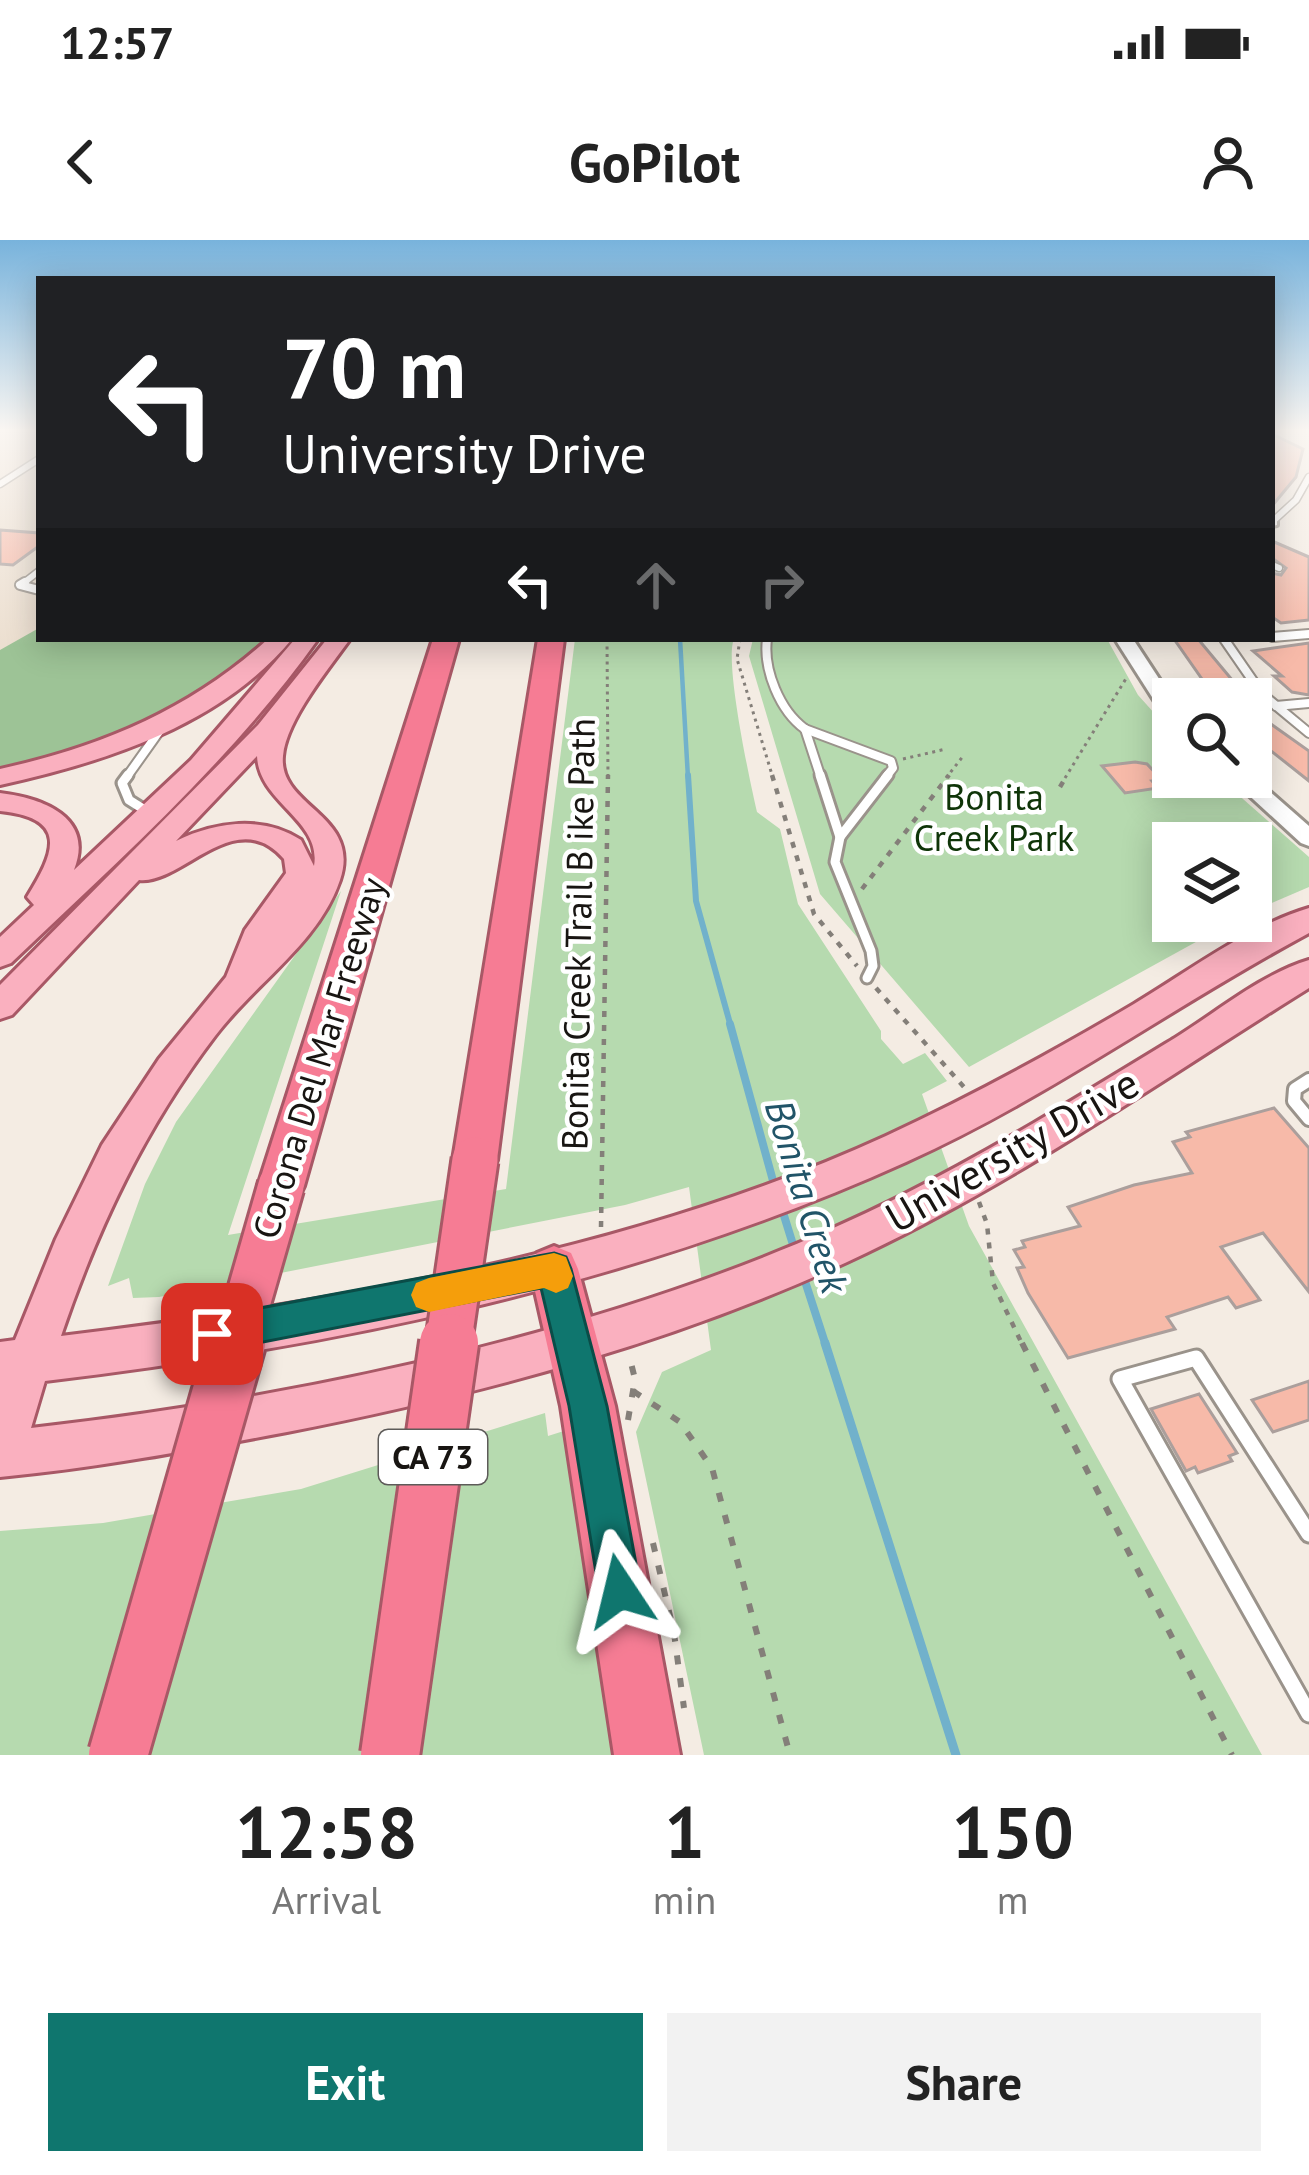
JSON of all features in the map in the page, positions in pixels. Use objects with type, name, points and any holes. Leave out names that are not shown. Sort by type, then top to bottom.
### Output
[{"type":"highway","name":"Corona Del Mar Freeway","points":[[118,1755],[280,1186],[445,642]]},
{"type":"highway","name":"CA 73","points":[[390,1755],[551,642]]},
{"type":"highway","points":[[554,1269],[598,1339],[588,1406],[647,1755]]},
{"type":"main road","points":[[0,777],[108,749],[166,723],[252,668],[278,642]]},
{"type":"main road","points":[[0,952],[242,723],[305,642]]},
{"type":"main road","points":[[0,1452],[15,1362],[122,1141],[240,983],[271,959],[314,903],[328,875],[329,849],[322,828],[273,781],[270,756],[308,683],[337,642]]},
{"type":"main road","points":[[0,1006],[308,683]]},
{"type":"main road","points":[[0,802],[42,809],[61,826],[68,846],[62,874],[40,910]]},
{"type":"main road","points":[[100,902],[202,840],[262,833],[287,842],[301,861],[301,874],[256,938],[240,983]]},
{"type":"main road","name":"University Drive","points":[[15,1362],[343,1312],[554,1269],[691,1230],[932,1132],[1309,919]]},
{"type":"main road","name":"University Drive","points":[[0,1452],[102,1443],[329,1401],[598,1339],[706,1302],[838,1246],[961,1184],[1309,972]]},
{"type":"street","points":[[1126,642],[1152,685]]},
{"type":"street","points":[[1144,642],[1166,678]]},
{"type":"street","points":[[1272,785],[1309,817]]},
{"type":"street","points":[[1264,798],[1309,838]]},
{"type":"lane","points":[[36,573],[20,586],[36,589]]},
{"type":"lane","points":[[1275,637],[1309,634]]},
{"type":"lane","points":[[767,642],[766,656],[787,716],[805,729],[891,760],[892,767],[840,837],[835,862],[871,951],[873,966],[867,978]]},
{"type":"lane","points":[[1226,642],[1239,666],[1309,733]]},
{"type":"lane","points":[[1276,706],[1309,703]]},
{"type":"lane","points":[[151,813],[129,800],[122,783],[166,723]]},
{"type":"lane","points":[[805,729],[840,837]]},
{"type":"lane","points":[[1309,1080],[1294,1089],[1294,1101],[1309,1118]]},
{"type":"lane","points":[[1309,1534],[1196,1358],[1120,1379],[1309,1714]]},
{"type":"path","name":"Bonita Creek Trail B ike Path","points":[[601,1229],[607,642]]},
{"type":"path","points":[[1060,787],[1136,662]]},
{"type":"path","points":[[891,760],[946,749]]},
{"type":"path","points":[[851,904],[964,755]]},
{"type":"path","points":[[961,1184],[984,1211],[993,1282],[1009,1318],[1232,1755]]},
{"type":"path","points":[[598,1339],[635,1378],[633,1391],[680,1418],[699,1441],[712,1468],[790,1755]]},
{"type":"shaded area","points":[[0,503],[36,503],[38,642],[0,767]]},
{"type":"green space","points":[[36,630],[36,642],[265,642],[208,686],[143,722],[0,771],[0,650]]},
{"type":"green space","points":[[575,642],[734,642],[735,695],[757,812],[780,829],[798,904],[881,1031],[881,1039],[903,1064],[925,1053],[947,1081],[922,1094],[969,1226],[1262,1755],[704,1755],[636,1432],[662,1372],[711,1350],[689,1187],[625,1205],[159,1297],[133,1298],[129,1278],[108,1286],[145,1184],[176,1122],[341,891],[228,1235],[506,1189]]},
{"type":"green space","name":"Bonita Creek Park","points":[[752,642],[1109,642],[1152,711],[1152,798],[1242,798],[1269,822],[1152,822],[1152,942],[1196,942],[969,1067],[820,894],[749,656]]},
{"type":"green space","name":"Bonita Creek Park","points":[[1272,824],[1309,857],[1309,887],[1272,903]]},
{"type":"green space","points":[[545,1413],[548,1436],[567,1430],[617,1755],[0,1755],[0,1531],[103,1523],[301,1489]]},
{"type":"building","points":[[0,530],[36,533],[36,548],[13,565],[0,564]]},
{"type":"building","points":[[1275,542],[1309,557],[1309,620],[1281,623],[1275,619],[1275,574],[1281,575],[1286,568],[1275,560]]},
{"type":"building","points":[[1176,642],[1200,642],[1230,678],[1201,678]]},
{"type":"building","points":[[1309,643],[1309,695],[1292,692],[1274,676],[1282,676],[1253,651]]},
{"type":"building","points":[[1272,725],[1309,751],[1309,781],[1272,752]]},
{"type":"building","points":[[1147,764],[1152,769],[1152,789],[1125,793],[1102,766]]},
{"type":"building","points":[[1274,1108],[1309,1148],[1309,1292],[1263,1233],[1221,1247],[1260,1300],[1236,1308],[1228,1297],[1167,1317],[1175,1329],[1068,1358],[1028,1293],[1017,1268],[1024,1267],[1014,1250],[1025,1247],[1022,1241],[1080,1226],[1068,1207],[1134,1185],[1192,1173],[1173,1142],[1190,1137],[1186,1132]]},
{"type":"building","points":[[1309,1381],[1309,1420],[1273,1432],[1252,1400]]},
{"type":"building","points":[[1199,1394],[1237,1453],[1229,1456],[1232,1461],[1198,1473],[1195,1467],[1186,1471],[1151,1409]]},
{"type":"waterway","name":"Bonita Creek","points":[[680,642],[688,778]]},
{"type":"waterway","name":"Bonita Creek","points":[[688,775],[696,901],[731,1027]]},
{"type":"waterway","name":"Bonita Creek","points":[[730,1024],[775,1188]]},
{"type":"waterway","name":"Bonita Creek","points":[[781,1206],[795,1251]]},
{"type":"waterway","name":"Bonita Creek","points":[[803,1275],[826,1346]]},
{"type":"waterway","name":"Bonita Creek","points":[[825,1343],[956,1755]]},
{"type":"slow traffic","points":[[429,1295],[554,1269],[556,1276]]},
{"type":"route","points":[[212,1334],[554,1269],[588,1406],[620,1591]]}]
